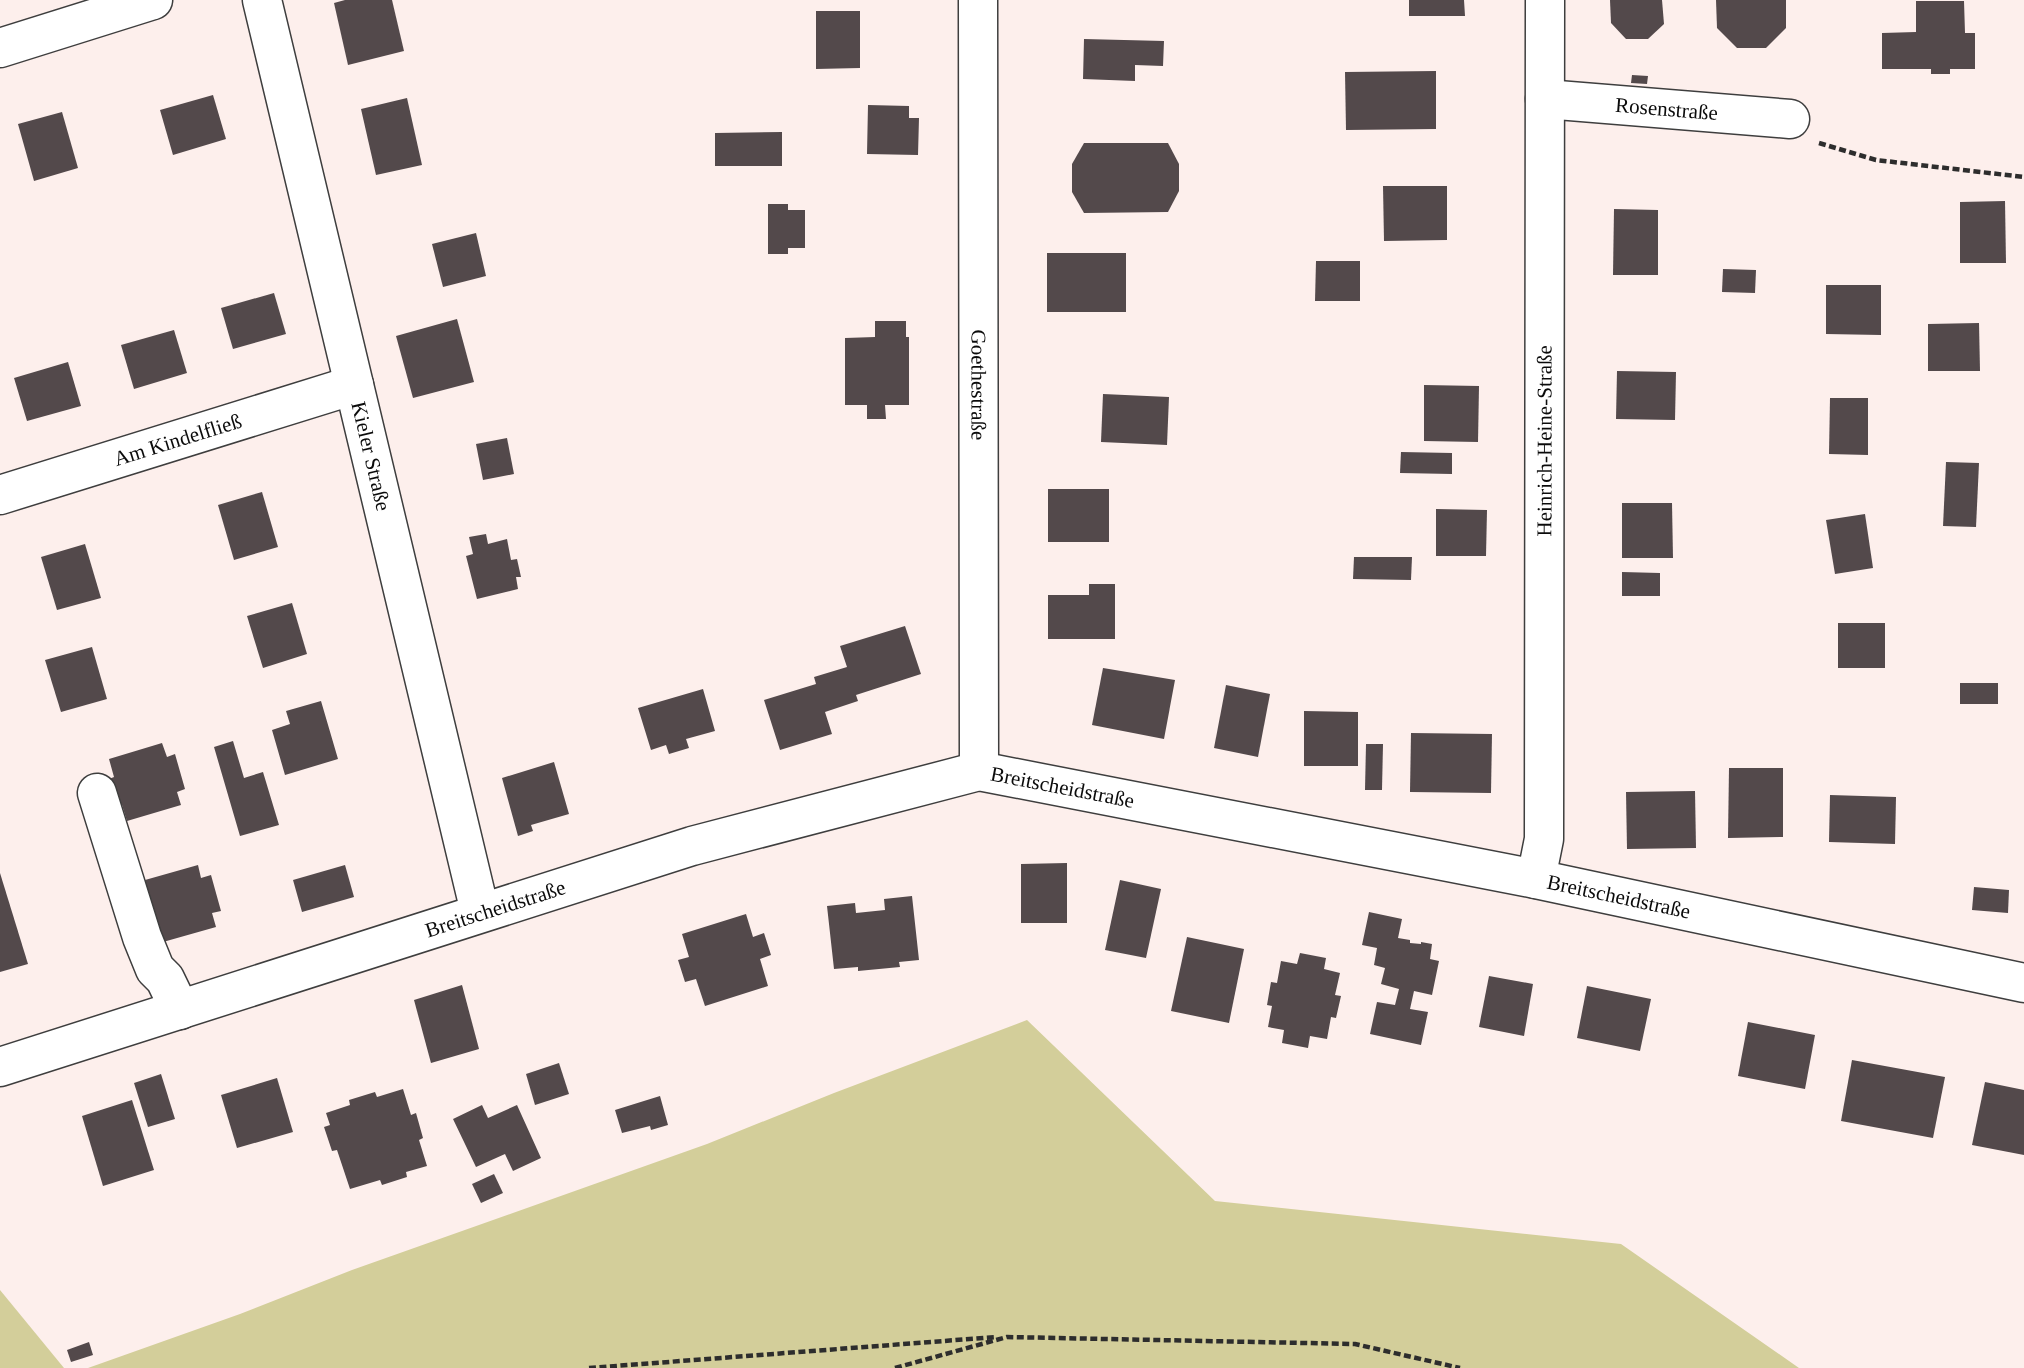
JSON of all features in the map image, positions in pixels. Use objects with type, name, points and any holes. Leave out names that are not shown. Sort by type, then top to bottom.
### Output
[{"type":"street","points":[[0,48],[153,0]]},
{"type":"street","name":"Kieler Straße","points":[[262,0],[480,912]]},
{"type":"street","name":"Goethestraße","points":[[978,0],[979,771]]},
{"type":"street","name":"Heinrich-Heine-Straße","points":[[1536,879],[1544,839],[1545,0]]},
{"type":"street","name":"Rosenstraße","points":[[1545,99],[1790,119]]},
{"type":"street","name":"Am Kindelfließ","points":[[0,495],[354,385]]},
{"type":"street","name":"Breitscheidstraße","points":[[0,1067],[692,846],[979,771],[1536,879],[2024,983]]},
{"type":"street","points":[[97,793],[142,937],[155,968],[165,979],[180,1010]]},
{"type":"path","points":[[1790,119],[1821,144],[1876,160],[2024,177]]},
{"type":"path","points":[[589,1368],[1007,1337],[1355,1344],[1460,1368]]},
{"type":"path","points":[[895,1368],[1007,1337]]},
{"type":"shaded area","points":[[1027,1020],[1215,1201],[1621,1244],[1799,1368],[88,1368],[240,1314],[352,1270],[707,1144]]},
{"type":"shaded area","points":[[0,1290],[64,1368],[0,1368]]},
{"type":"building","points":[[345,0],[392,0],[404,51],[348,65],[334,3]]},
{"type":"building","points":[[1409,0],[1464,0],[1465,16],[1409,16]]},
{"type":"building","points":[[1610,0],[1662,0],[1664,24],[1648,39],[1626,39],[1611,23]]},
{"type":"building","points":[[1716,0],[1786,0],[1786,28],[1766,48],[1737,48],[1717,28]]},
{"type":"building","points":[[1916,1],[1964,1],[1965,33],[1975,33],[1975,69],[1950,69],[1950,74],[1931,74],[1931,69],[1882,69],[1882,33],[1916,32]]},
{"type":"building","points":[[816,11],[860,11],[860,68],[816,69]]},
{"type":"building","points":[[1084,39],[1164,41],[1163,66],[1135,65],[1135,81],[1083,79]]},
{"type":"building","points":[[1436,71],[1436,129],[1346,130],[1345,72]]},
{"type":"building","points":[[1632,75],[1648,76],[1647,84],[1631,83]]},
{"type":"building","points":[[213,95],[226,139],[173,155],[160,110]]},
{"type":"building","points":[[407,98],[422,165],[376,175],[361,109]]},
{"type":"building","points":[[868,105],[909,106],[909,118],[919,118],[918,155],[867,154]]},
{"type":"building","points":[[62,112],[78,168],[34,181],[18,124]]},
{"type":"building","points":[[782,132],[782,166],[715,166],[715,133]]},
{"type":"building","points":[[1084,143],[1168,143],[1179,164],[1179,191],[1168,212],[1084,213],[1072,192],[1072,164]]},
{"type":"building","points":[[1383,186],[1447,186],[1447,240],[1384,241]]},
{"type":"building","points":[[2005,201],[2006,263],[1960,263],[1960,202]]},
{"type":"building","points":[[768,204],[788,204],[788,210],[805,210],[805,248],[788,248],[788,254],[768,254]]},
{"type":"building","points":[[1614,209],[1658,210],[1658,275],[1613,275]]},
{"type":"building","points":[[476,233],[486,276],[443,287],[432,244]]},
{"type":"building","points":[[1047,253],[1126,253],[1126,312],[1047,312]]},
{"type":"building","points":[[1316,261],[1360,261],[1360,301],[1315,301]]},
{"type":"building","points":[[1723,269],[1756,270],[1755,293],[1722,292]]},
{"type":"building","points":[[1826,285],[1881,285],[1881,335],[1826,334]]},
{"type":"building","points":[[274,293],[286,334],[233,349],[221,308]]},
{"type":"building","points":[[457,319],[474,382],[413,398],[396,336]]},
{"type":"building","points":[[875,321],[906,321],[906,337],[909,337],[909,405],[885,405],[886,419],[867,419],[867,405],[845,405],[845,338],[875,337]]},
{"type":"building","points":[[1979,323],[1980,371],[1928,371],[1928,324]]},
{"type":"building","points":[[174,330],[187,373],[134,389],[121,345]]},
{"type":"building","points":[[68,362],[81,406],[27,421],[14,378]]},
{"type":"building","points":[[1617,371],[1676,372],[1675,420],[1616,419]]},
{"type":"building","points":[[1424,385],[1479,386],[1478,442],[1424,441]]},
{"type":"building","points":[[1103,394],[1169,397],[1167,445],[1101,442]]},
{"type":"building","points":[[1830,398],[1868,398],[1868,455],[1829,454]]},
{"type":"building","points":[[507,438],[514,474],[483,480],[476,444]]},
{"type":"building","points":[[1401,452],[1452,453],[1452,474],[1400,473]]},
{"type":"building","points":[[1946,462],[1979,463],[1976,527],[1943,526]]},
{"type":"building","points":[[1048,489],[1109,489],[1109,542],[1048,542]]},
{"type":"building","points":[[262,492],[278,547],[234,560],[218,505]]},
{"type":"building","points":[[1622,503],[1672,503],[1673,558],[1622,558]]},
{"type":"building","points":[[1436,509],[1487,510],[1486,556],[1436,556]]},
{"type":"building","points":[[1865,514],[1873,568],[1835,574],[1826,520]]},
{"type":"building","points":[[486,534],[488,544],[507,539],[511,560],[517,559],[521,577],[516,577],[518,589],[477,599],[466,556],[473,554],[469,537]]},
{"type":"building","points":[[85,544],[101,598],[57,610],[41,557]]},
{"type":"building","points":[[1354,557],[1412,557],[1411,580],[1353,579]]},
{"type":"building","points":[[1622,572],[1660,573],[1660,596],[1622,596]]},
{"type":"building","points":[[1089,584],[1115,584],[1115,639],[1048,639],[1048,595],[1089,595]]},
{"type":"building","points":[[292,603],[307,654],[263,668],[247,616]]},
{"type":"building","points":[[1838,623],[1885,623],[1885,668],[1838,668]]},
{"type":"building","points":[[905,626],[921,674],[856,695],[858,701],[825,712],[832,734],[780,750],[764,700],[816,684],[814,677],[847,667],[840,646]]},
{"type":"building","points":[[92,647],[107,699],[61,712],[45,660]]},
{"type":"building","points":[[1103,668],[1175,680],[1164,739],[1092,725]]},
{"type":"building","points":[[1960,683],[1998,683],[1998,704],[1960,704]]},
{"type":"building","points":[[1226,685],[1270,694],[1258,757],[1214,748]]},
{"type":"building","points":[[703,689],[715,731],[686,739],[689,748],[669,754],[666,745],[651,750],[638,708]]},
{"type":"building","points":[[321,701],[338,759],[285,775],[272,730],[290,724],[286,711]]},
{"type":"building","points":[[1304,711],[1358,712],[1358,766],[1304,766]]},
{"type":"building","points":[[1411,733],[1492,734],[1491,793],[1410,792]]},
{"type":"building","points":[[233,741],[244,778],[263,772],[279,825],[240,836],[214,747]]},
{"type":"building","points":[[162,743],[167,757],[175,754],[185,789],[177,792],[181,805],[127,821],[122,805],[117,807],[109,779],[114,777],[109,759]]},
{"type":"building","points":[[1366,744],[1383,744],[1382,790],[1365,790]]},
{"type":"building","points":[[554,762],[569,814],[531,825],[533,831],[518,836],[502,778]]},
{"type":"building","points":[[1729,768],[1783,768],[1783,837],[1728,838]]},
{"type":"building","points":[[1695,791],[1696,848],[1627,849],[1626,792]]},
{"type":"building","points":[[1830,795],[1896,797],[1895,844],[1829,842]]},
{"type":"building","points":[[1067,863],[1067,923],[1021,923],[1021,864]]},
{"type":"building","points":[[198,865],[201,878],[211,875],[221,911],[212,913],[216,927],[163,942],[144,900],[150,898],[145,880]]},
{"type":"building","points":[[345,865],[354,897],[302,912],[293,880]]},
{"type":"building","points":[[0,873],[28,964],[0,972]]},
{"type":"building","points":[[1120,880],[1161,889],[1146,958],[1105,950]]},
{"type":"building","points":[[1974,887],[2009,890],[2008,913],[1972,910]]},
{"type":"building","points":[[912,896],[919,960],[899,962],[900,967],[858,971],[858,967],[834,969],[827,906],[855,903],[856,913],[885,910],[884,899]]},
{"type":"building","points":[[1369,912],[1402,919],[1398,938],[1410,940],[1410,943],[1432,944],[1430,959],[1439,961],[1432,995],[1414,991],[1410,1009],[1428,1012],[1421,1045],[1370,1034],[1377,1002],[1395,1005],[1399,989],[1381,984],[1385,968],[1374,965],[1377,948],[1362,945]]},
{"type":"building","points":[[746,914],[753,937],[764,933],[771,955],[760,959],[768,986],[705,1006],[696,979],[685,982],[678,960],[689,957],[682,934]]},
{"type":"building","points":[[1187,937],[1244,949],[1229,1023],[1171,1011]]},
{"type":"building","points":[[1300,953],[1326,958],[1324,969],[1340,973],[1335,995],[1341,996],[1336,1018],[1331,1017],[1327,1039],[1310,1036],[1308,1048],[1282,1043],[1284,1030],[1268,1027],[1272,1006],[1267,1005],[1271,982],[1277,983],[1281,961],[1297,964]]},
{"type":"building","points":[[1489,976],[1533,984],[1524,1036],[1479,1027]]},
{"type":"building","points":[[462,985],[479,1049],[431,1063],[414,1000]]},
{"type":"building","points":[[1587,986],[1651,999],[1640,1051],[1577,1038]]},
{"type":"building","points":[[1748,1022],[1815,1035],[1805,1089],[1738,1076]]},
{"type":"building","points":[[1852,1060],[1945,1077],[1933,1138],[1841,1121]]},
{"type":"building","points":[[559,1063],[569,1094],[535,1105],[526,1074]]},
{"type":"building","points":[[161,1074],[175,1119],[148,1127],[134,1083]]},
{"type":"building","points":[[277,1078],[293,1132],[237,1148],[221,1095]]},
{"type":"building","points":[[1985,1082],[2024,1090],[2024,1155],[1972,1145]]},
{"type":"building","points":[[403,1089],[411,1115],[416,1113],[423,1138],[419,1140],[427,1166],[406,1172],[407,1177],[382,1185],[380,1180],[350,1189],[337,1150],[332,1151],[324,1127],[330,1125],[326,1113],[350,1105],[349,1100],[375,1092],[377,1097]]},
{"type":"building","points":[[660,1096],[668,1125],[622,1133],[615,1110]]},
{"type":"building","points":[[132,1100],[154,1170],[103,1186],[82,1116]]},
{"type":"building","points":[[482,1105],[488,1118],[517,1105],[541,1158],[513,1171],[505,1154],[476,1167],[453,1119]]},
{"type":"building","points":[[494,1174],[503,1193],[481,1203],[472,1184]]},
{"type":"building","points":[[89,1342],[93,1355],[71,1362],[67,1350]]}]
